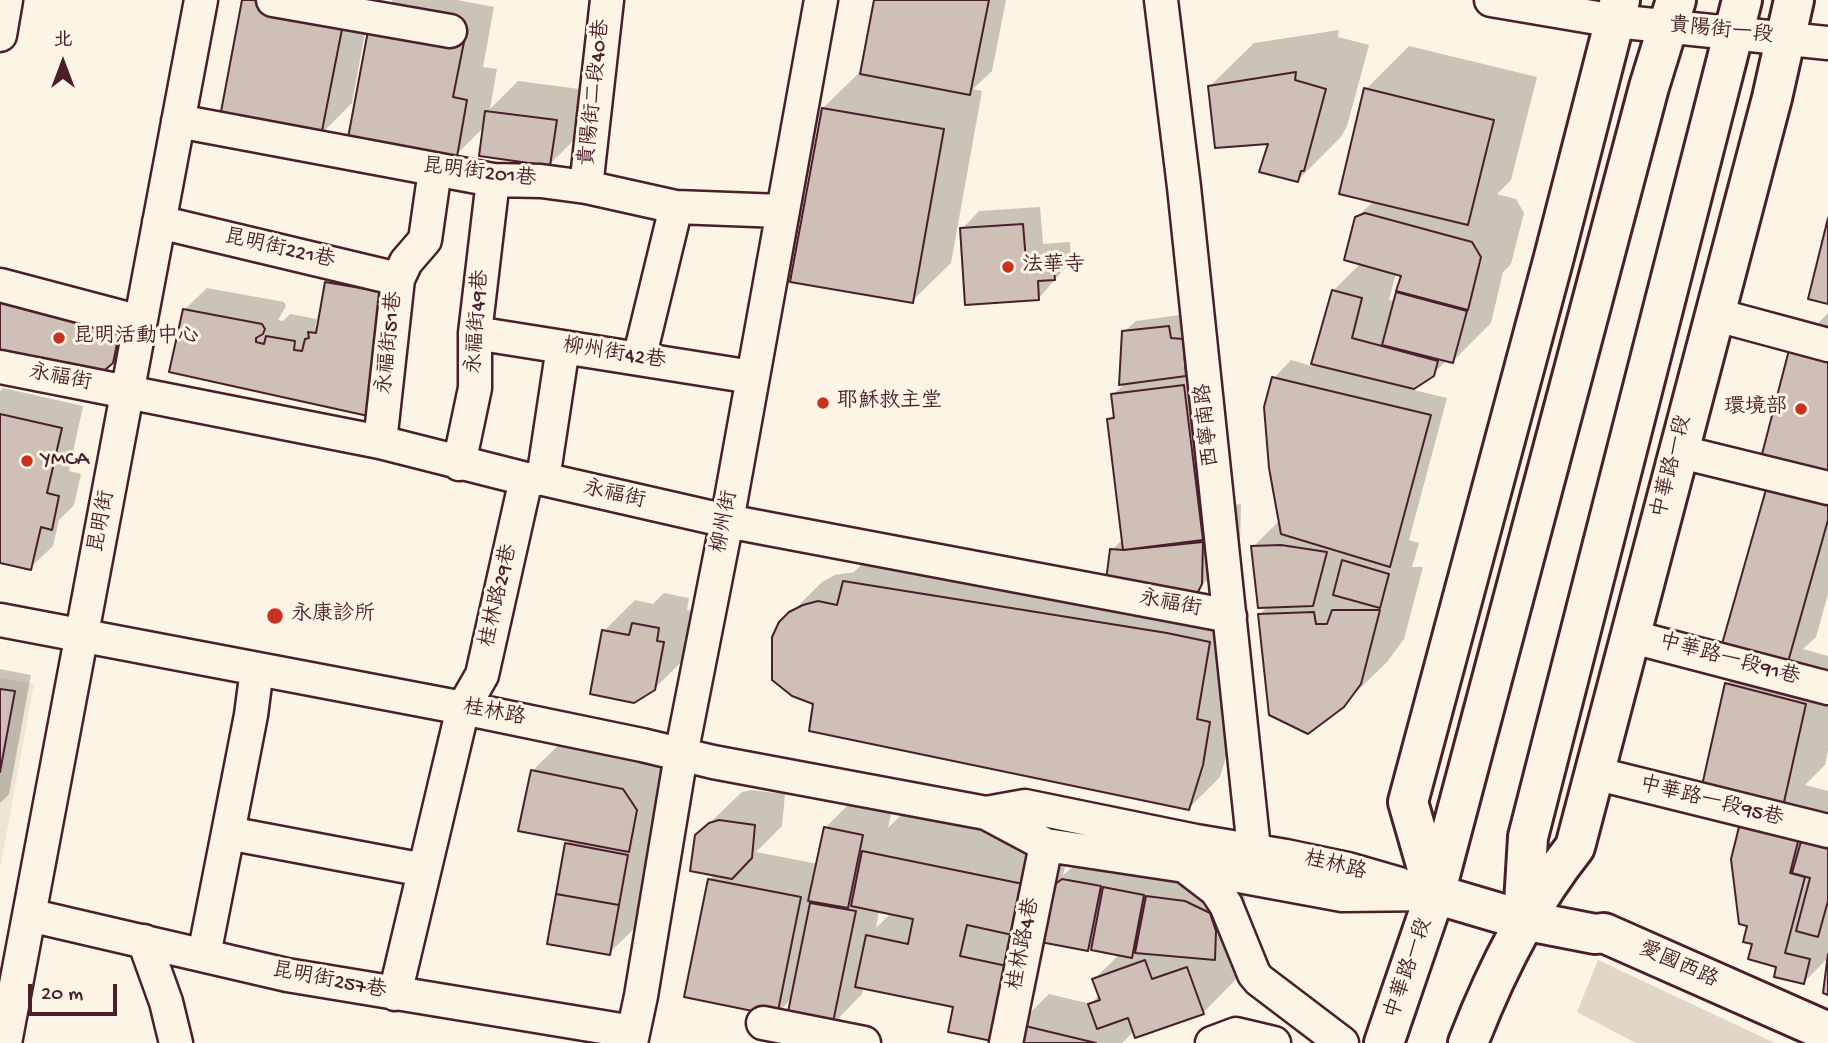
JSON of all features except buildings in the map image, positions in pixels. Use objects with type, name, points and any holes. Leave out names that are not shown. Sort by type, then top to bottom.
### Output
[{"type":"main road","name":"中華路一段","points":[[1468,1043],[1523,920],[1551,877],[1575,847],[1713,314],[1772,98],[1794,0]]},
{"type":"main road","name":"中華路一段","points":[[1435,894],[1408,802],[1617,11]]},
{"type":"main road","name":"中華路一段","points":[[1384,1043],[1435,894],[1671,14]]},
{"type":"main road","name":"中華路一段","points":[[1523,920],[1528,838],[1738,17]]},
{"type":"main road","name":"愛國西路","points":[[1435,894],[1523,920],[1595,934],[1604,933],[1828,1031]]},
{"type":"street","points":[[0,35],[6,0]]},
{"type":"street","name":"昆明街","points":[[5,1043],[201,0]]},
{"type":"street","points":[[273,0],[450,31]]},
{"type":"street","name":"貴陽街二段40巷","points":[[586,187],[607,0]]},
{"type":"street","name":"柳州街","points":[[632,1037],[681,755],[727,521],[821,0]]},
{"type":"street","name":"西寧南路","points":[[1161,0],[1254,849]]},
{"type":"street","name":"貴陽街一段","points":[[1491,0],[1617,11],[1738,17],[1784,38],[1828,43]]},
{"type":"street","name":"昆明街201巷","points":[[178,121],[493,180],[541,181],[586,187],[676,207],[781,211]]},
{"type":"street","name":"永福街51巷","points":[[380,442],[398,279],[406,262],[425,240],[435,170]]},
{"type":"street","name":"永福街49巷","points":[[459,464],[474,388],[475,333],[493,180]]},
{"type":"street","points":[[639,359],[676,207]]},
{"type":"street","name":"昆明街221巷","points":[[159,222],[398,279]]},
{"type":"street","points":[[0,285],[140,322]]},
{"type":"street","points":[[1713,314],[1828,345]]},
{"type":"street","name":"柳州街42巷","points":[[475,333],[752,377]]},
{"type":"street","name":"桂林路29巷","points":[[394,994],[463,708],[482,675],[534,479],[564,347]]},
{"type":"street","name":"永福街","points":[[0,367],[380,442],[459,464],[727,521],[1230,616]]},
{"type":"street","points":[[1677,451],[1828,488]]},
{"type":"street","name":"桂林路","points":[[0,620],[463,708],[681,755],[986,813],[1046,845],[1185,866],[1342,895],[1435,894]]},
{"type":"street","name":"中華路一段91巷","points":[[1629,636],[1828,688]]},
{"type":"street","points":[[204,955],[251,715],[257,669]]},
{"type":"street","name":"中華路一段95巷","points":[[1594,773],[1828,831]]},
{"type":"street","name":"桂林路","points":[[986,813],[1025,806],[1348,869],[1435,894]]},
{"type":"street","points":[[228,833],[424,870]]},
{"type":"street","name":"桂林路4巷","points":[[1006,1043],[1046,845]]},
{"type":"street","name":"桂林路","points":[[1185,866],[1216,890],[1226,905],[1254,974],[1342,1043]]},
{"type":"street","name":"昆明街257巷","points":[[29,915],[287,975],[632,1037]]},
{"type":"street","points":[[144,941],[166,1002],[176,1043]]},
{"type":"street","points":[[763,1023],[864,1043]]},
{"type":"street","points":[[1212,1043],[1236,1034],[1274,1043]]},
{"type":"shaded area","points":[[0,678],[34,684],[0,869]]},
{"type":"shaded area","points":[[1598,960],[1775,1043],[1636,1043],[1577,1012]]},
{"type":"place","name":"法華寺","points":[[1008,267]]},
{"type":"place","name":"昆明活動中心","points":[[59,338]]},
{"type":"place","name":"耶穌救主堂","points":[[823,403]]},
{"type":"place","name":"環境部","points":[[1801,409]]},
{"type":"place","name":"YMCA","points":[[27,461]]},
{"type":"place","name":"永康診所","points":[[275,616]]}]
